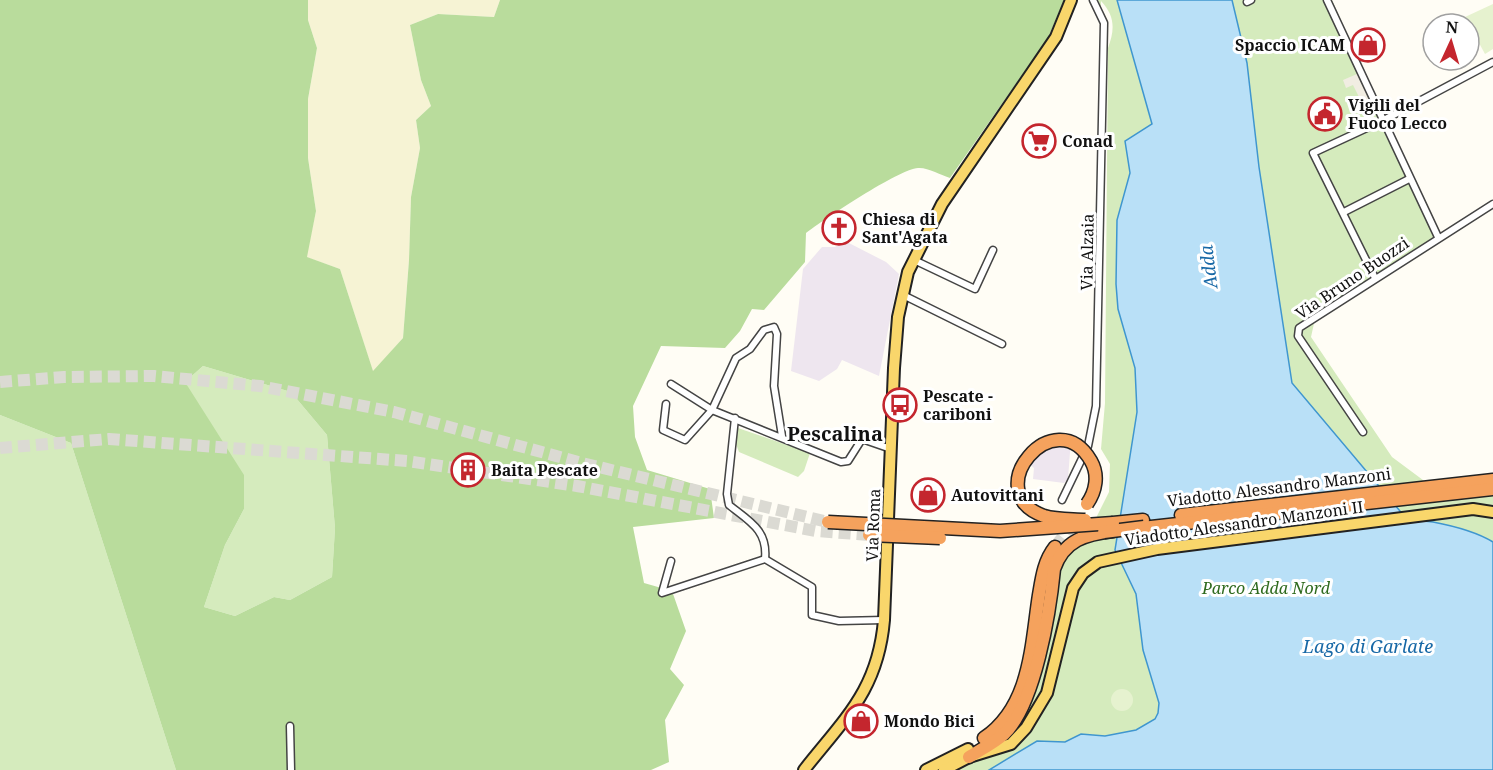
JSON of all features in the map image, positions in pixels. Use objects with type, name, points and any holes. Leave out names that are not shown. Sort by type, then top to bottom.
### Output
[{"type":"highway","points":[[1084,509],[1094,491],[1096,476],[1090,460],[1083,451],[1068,443],[1054,441],[1038,447],[1027,456],[1020,469],[1019,483],[1023,497],[1031,508],[1048,517],[1113,523]]},
{"type":"highway","points":[[1449,483],[1493,473]]},
{"type":"highway","points":[[1449,483],[1493,480]]},
{"type":"highway","name":"Viadotto Alessandro Manzoni","points":[[1113,523],[1449,483]]},
{"type":"highway","points":[[1432,496],[1493,489]]},
{"type":"highway","points":[[1432,496],[1493,499]]},
{"type":"highway","name":"Viadotto Alessandro Manzoni","points":[[1144,527],[1432,496]]},
{"type":"highway","points":[[828,522],[1000,531],[1113,523]]},
{"type":"highway","points":[[869,535],[1018,539],[1144,527]]},
{"type":"highway","points":[[969,753],[1004,734],[1024,705],[1032,684],[1054,572],[1060,555],[1078,539],[1092,534],[1144,527]]},
{"type":"highway","points":[[969,753],[996,730],[1018,699],[1026,672],[1044,565],[1055,546]]},
{"type":"main road","name":"Via Roma","points":[[804,770],[867,688],[878,658],[884,620],[896,335],[902,294],[913,259],[942,204],[1056,37],[1071,0]]},
{"type":"main road","name":"Viadotto Alessandro Manzoni II","points":[[969,753],[1011,744],[1026,728],[1042,703],[1052,681],[1070,596],[1076,582],[1085,570],[1109,558],[1157,549],[1473,509],[1493,512]]},
{"type":"main road","points":[[926,770],[969,753]]},
{"type":"main road","points":[[944,770],[969,753]]},
{"type":"street","name":"Via Alzaia","points":[[1062,500],[1088,447],[1096,406],[1104,23],[1093,0]]},
{"type":"street","points":[[1327,0],[1438,237]]},
{"type":"street","points":[[1375,278],[1313,153],[1382,121],[1493,62]]},
{"type":"street","points":[[1344,212],[1409,179]]},
{"type":"street","name":"Via Bruno Buozzi","points":[[1363,432],[1298,336],[1299,328],[1438,237],[1493,204]]},
{"type":"street","points":[[913,259],[975,289],[993,250]]},
{"type":"street","points":[[902,294],[1002,344]]},
{"type":"street","points":[[666,404],[663,430],[685,440],[712,410],[735,358],[750,349],[764,330],[774,327],[777,334],[774,386],[782,436]]},
{"type":"street","points":[[671,384],[712,410],[782,436],[841,462],[848,461],[862,439],[891,449]]},
{"type":"street","points":[[735,418],[727,495],[729,505],[756,525],[763,536],[765,559]]},
{"type":"street","points":[[671,561],[662,593],[765,559],[812,587],[812,615],[839,621],[884,620]]},
{"type":"street","points":[[290,726],[291,770]]},
{"type":"shaded area","points":[[308,0],[500,0],[494,17],[438,14],[410,25],[421,80],[431,106],[416,120],[420,148],[411,197],[403,338],[373,372],[340,269],[306,257],[316,211],[308,158],[308,99],[317,48],[308,20]]},
{"type":"shaded area","points":[[1357,74],[1375,111],[1368,115],[1353,85],[1346,88],[1343,80]]},
{"type":"shaded area","points":[[845,241],[886,262],[899,274],[879,376],[842,360],[837,369],[819,381],[791,371],[803,269],[822,247],[835,247]]},
{"type":"shaded area","points":[[1071,439],[1068,479],[1064,483],[1033,479],[1034,468],[1023,458]]},
{"type":"green space","points":[[0,0],[308,0],[308,20],[317,48],[308,99],[308,158],[316,211],[307,257],[340,269],[373,371],[403,338],[411,197],[420,148],[416,120],[431,106],[421,80],[410,25],[438,14],[494,17],[500,0],[1064,0],[1048,38],[950,178],[926,169],[918,168],[908,171],[861,196],[806,233],[805,262],[764,310],[752,309],[740,331],[725,348],[661,346],[633,406],[635,437],[647,470],[710,489],[714,518],[633,527],[644,583],[672,591],[686,631],[670,669],[684,685],[665,720],[669,762],[651,770],[176,770],[71,443],[0,415]],"holes":[[[203,366],[291,392],[327,435],[335,528],[332,577],[290,600],[274,597],[235,616],[204,607],[225,545],[244,509],[244,475],[185,382]]]},
{"type":"green space","name":"Parco Adda Nord","points":[[1098,0],[1332,0],[1437,238],[1315,319],[1311,337],[1392,457],[1427,483],[1493,495],[1493,770],[940,770],[1022,718],[1060,566],[1069,551],[1087,536],[1109,492],[1110,464],[1101,449],[1105,403],[1108,48],[1113,29],[1109,12],[1101,1],[1101,8]]},
{"type":"green space","points":[[1493,4],[1493,49],[1485,54],[1481,47],[1481,12],[1476,12]]},
{"type":"green space","points":[[203,366],[291,392],[327,435],[335,528],[332,577],[290,600],[274,597],[235,616],[204,607],[225,545],[244,509],[185,382]]},
{"type":"green space","points":[[0,415],[71,443],[176,770],[0,770]]},
{"type":"green space","points":[[738,428],[810,453],[804,471],[798,477],[739,452],[736,444]]},
{"type":"green space","points":[[1122,689],[1130,692],[1133,700],[1130,708],[1122,711],[1114,708],[1111,700],[1114,692]]},
{"type":"water","name":"Parco Adda Nord","points":[[1117,0],[1232,0],[1247,63],[1259,167],[1292,383],[1405,517],[1456,527],[1493,542],[1493,770],[989,770],[1037,741],[1065,742],[1081,734],[1105,736],[1136,730],[1155,719],[1158,713],[1159,703],[1143,650],[1136,594],[1115,550],[1137,412],[1135,368],[1118,309],[1117,220],[1130,173],[1125,141],[1152,124]]},
{"type":"tunnel","points":[[0,382],[64,377],[154,376],[260,386],[394,412],[582,463],[828,522]]},
{"type":"tunnel","points":[[0,448],[109,439],[407,461],[577,486],[816,531],[869,535]]},
{"type":"tunnel","points":[[1055,547],[1076,520]]},
{"type":"place","name":"Spaccio ICAM","points":[[1368,45]]},
{"type":"place","name":"Vigili del Fuoco Lecco","points":[[1325,114]]},
{"type":"place","name":"Conad","points":[[1039,141]]},
{"type":"place","name":"Chiesa di Sant'Agata","points":[[839,228]]},
{"type":"place","name":"Pescate - cariboni","points":[[900,405]]},
{"type":"place","name":"Baita Pescate","points":[[468,470]]},
{"type":"place","name":"Autovittani","points":[[928,495]]},
{"type":"place","name":"Mondo Bici","points":[[861,721]]},
{"type":"district","name":"Pescalina","points":[[835,433]]},
{"type":"water label","name":"Adda","points":[[1208,267]]},
{"type":"water label","name":"Lago di Garlate","points":[[1368,646]]}]
